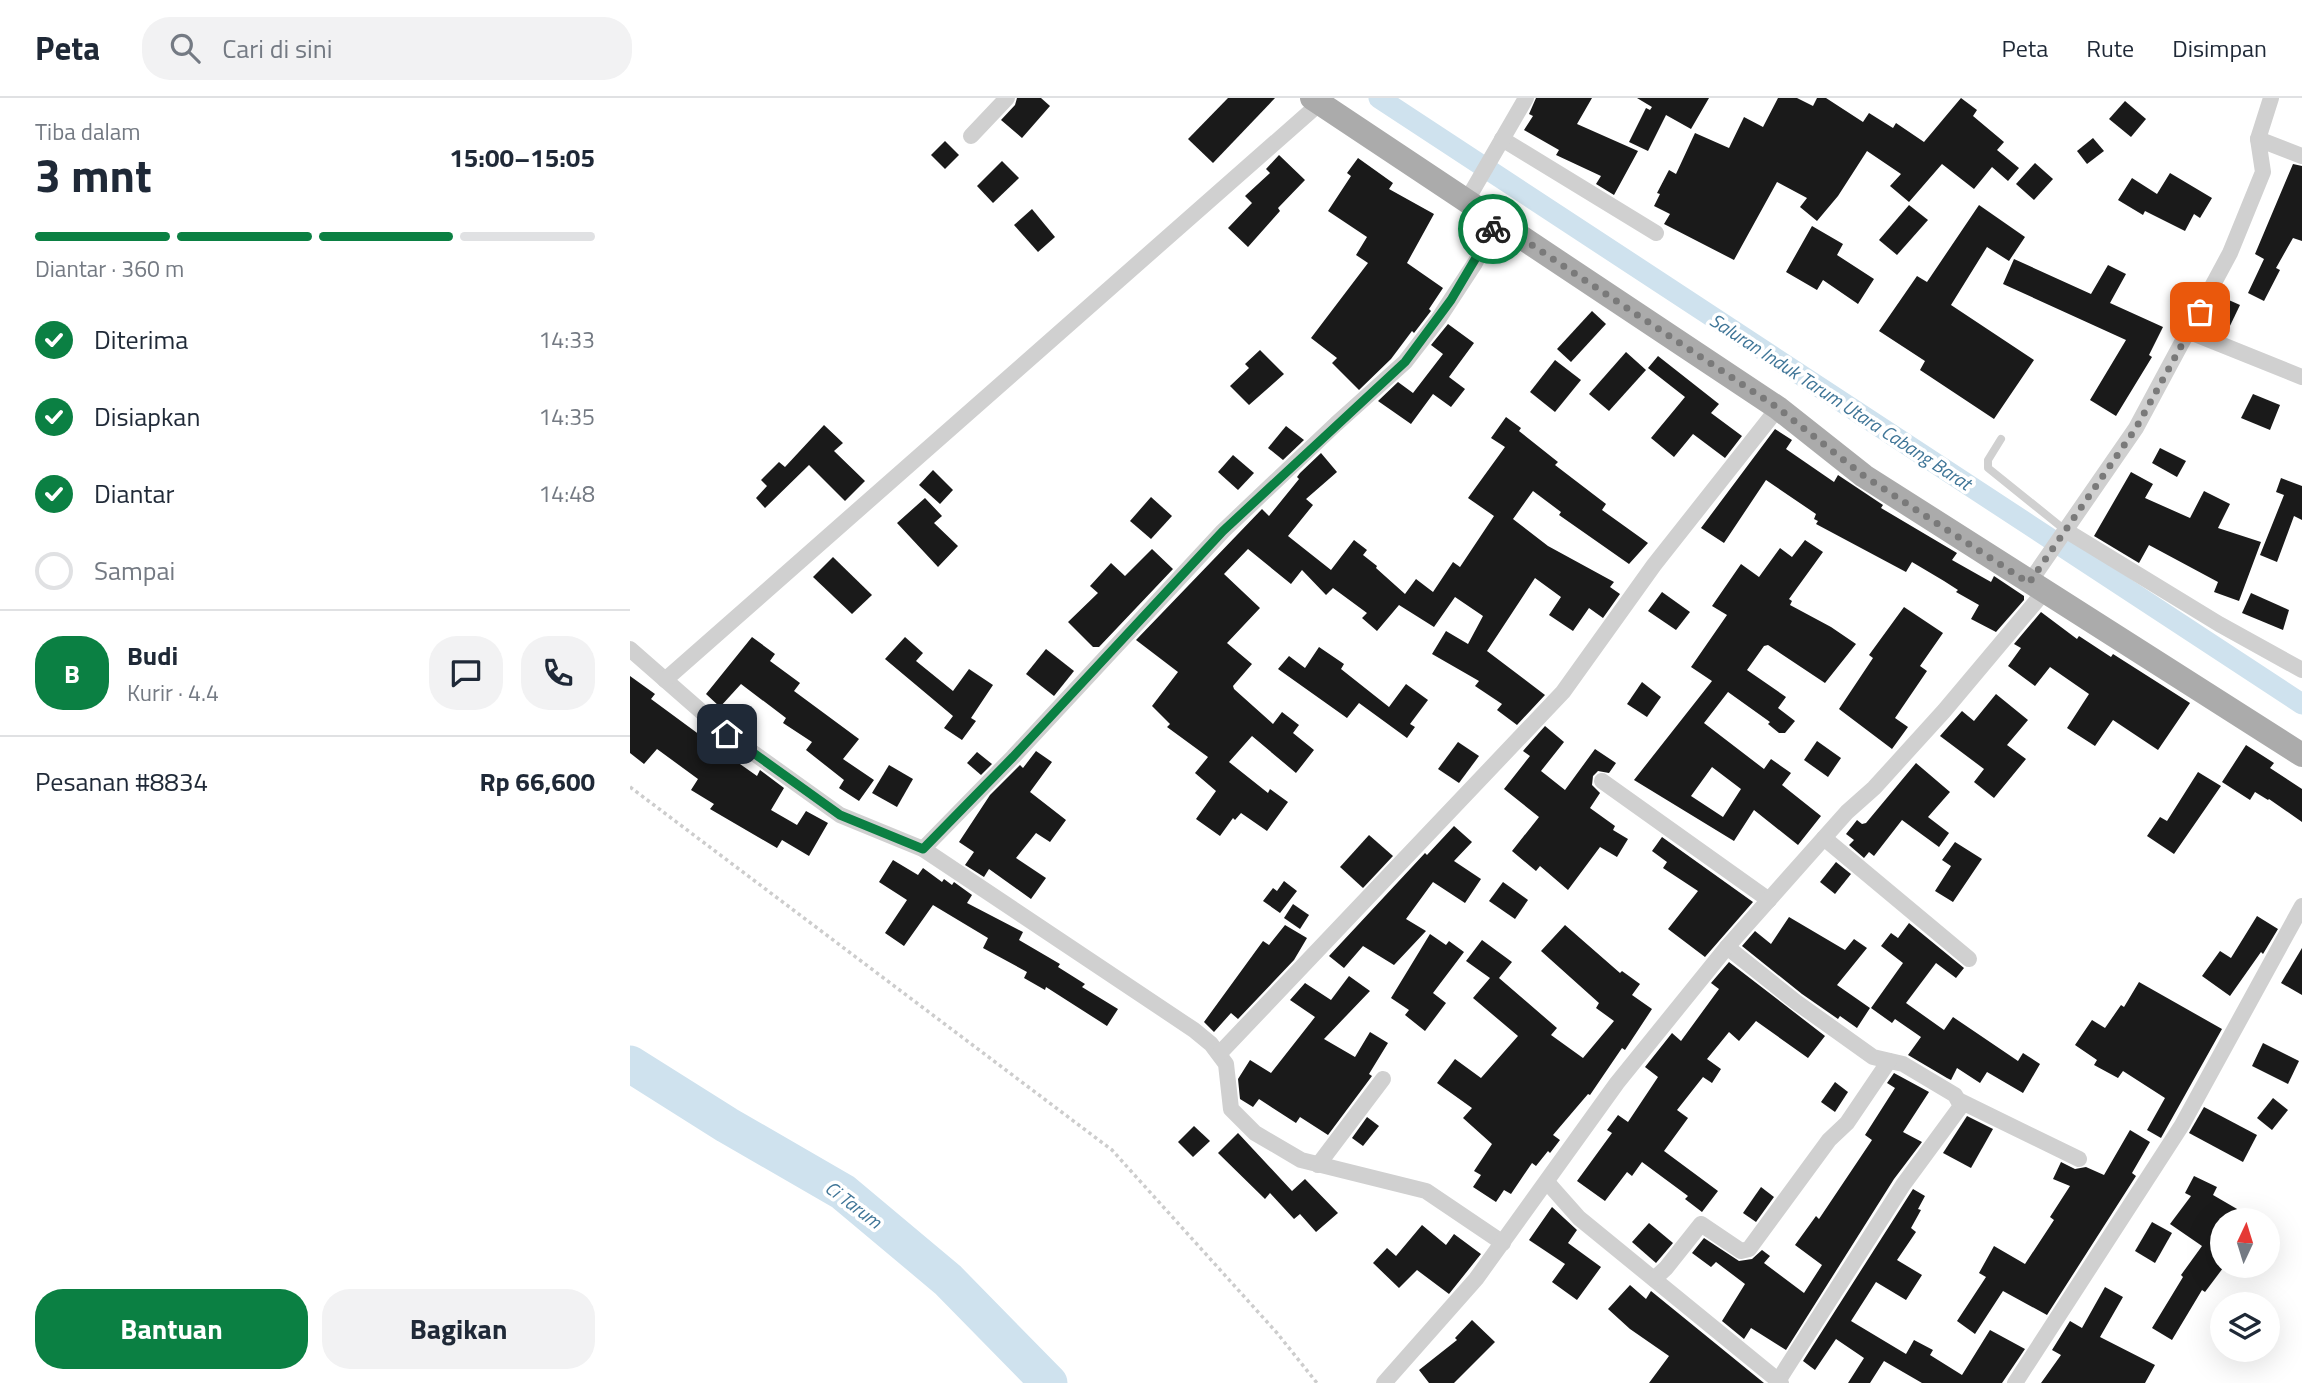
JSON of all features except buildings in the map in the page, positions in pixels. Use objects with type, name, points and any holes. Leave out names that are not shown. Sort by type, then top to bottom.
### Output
[{"type":"main road","points":[[1316,101],[1472,192],[1497,222],[1778,408],[1864,476],[2037,580],[2302,755]]},
{"type":"street","points":[[971,136],[1007,98]]},
{"type":"street","points":[[1472,192],[1525,98]]},
{"type":"street","points":[[1384,1383],[1476,1279],[1617,1083],[1727,947],[1824,838],[1944,711],[2037,580],[2062,533],[2136,428],[2190,332],[2230,253],[2263,172],[2258,139],[2271,98]]},
{"type":"street","points":[[665,680],[1316,101]]},
{"type":"street","points":[[2258,139],[2302,156]]},
{"type":"street","points":[[1500,144],[1656,233]]},
{"type":"street","points":[[923,849],[1013,757],[1223,531],[1405,362],[1454,296],[1497,222]]},
{"type":"street","points":[[2190,332],[2302,377]]},
{"type":"street","points":[[1220,1053],[1563,692],[1654,565],[1778,408]]},
{"type":"street","points":[[2062,533],[2302,670]]},
{"type":"street","points":[[630,649],[727,734],[840,815],[923,849],[1194,1030],[1220,1053],[1226,1064],[1228,1097],[1236,1114],[1255,1133],[1274,1146],[1318,1165],[1426,1191],[1503,1243]]},
{"type":"street","points":[[1602,781],[1769,900]]},
{"type":"street","points":[[1824,838],[1969,959]]},
{"type":"street","points":[[2015,1383],[2182,1125],[2302,906]]},
{"type":"street","points":[[1727,947],[1796,1002],[1872,1057],[1913,1070],[1955,1095],[1960,1101],[2079,1159]]},
{"type":"street","points":[[1654,1279],[1667,1268],[1701,1224],[1741,1251],[1749,1249],[1829,1140],[1847,1123],[1889,1061]]},
{"type":"street","points":[[1318,1165],[1383,1079]]},
{"type":"street","points":[[1547,1182],[1578,1218],[1779,1382],[1903,1185],[1960,1111],[1960,1101]]},
{"type":"lane","points":[[2001,439],[1988,460],[1988,468],[2062,533]]},
{"type":"path","points":[[630,787],[1112,1150],[1277,1333],[1317,1383]]},
{"type":"waterway","name":"Saluran Induk Tarum Utara Cabang Barat","points":[[1379,98],[2302,704]]},
{"type":"waterway","name":"Ci Tarum","points":[[630,1064],[727,1125],[843,1192],[948,1280],[1049,1383]]},
{"type":"way so far","points":[[1493,229],[1497,222],[1756,393],[1864,476],[2029,583],[2136,428],[2200,312]]},
{"type":"route","points":[[727,734],[840,815],[923,849],[1013,757],[1223,531],[1405,362],[1451,300],[1493,229]]}]
